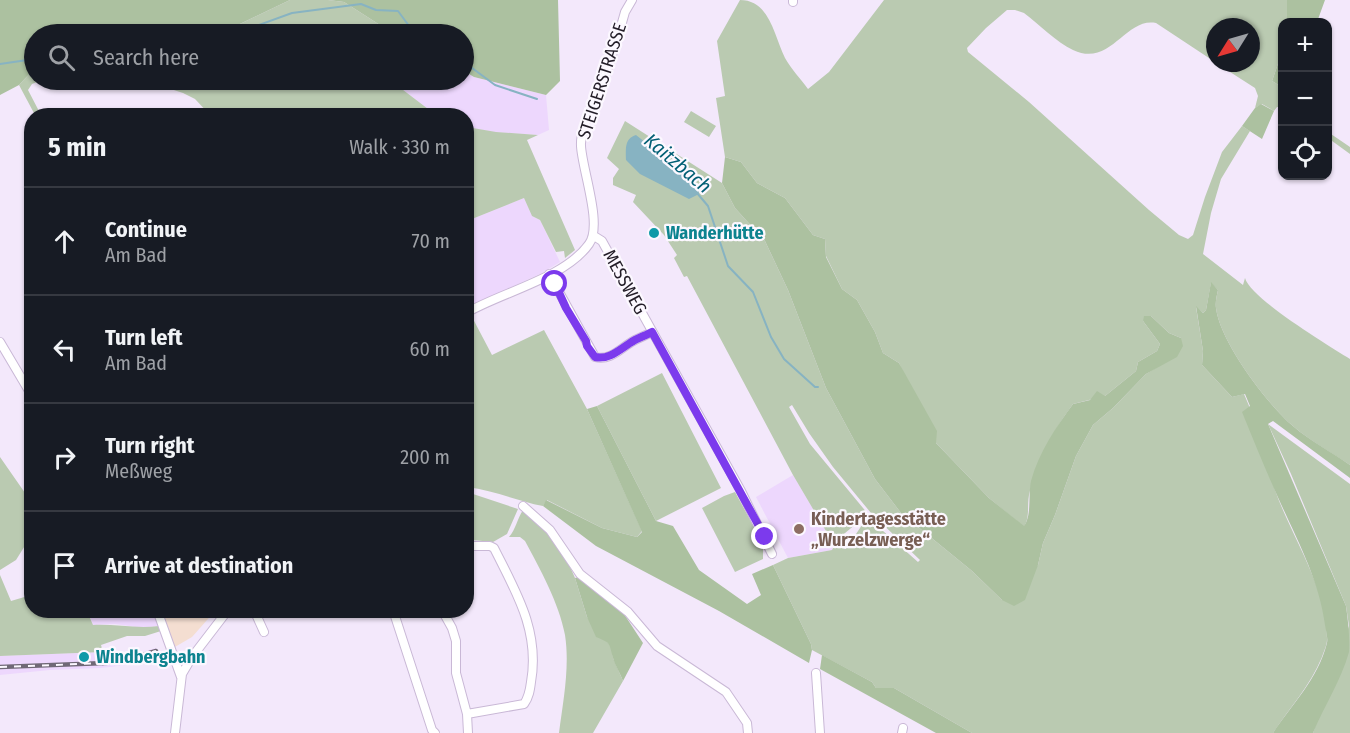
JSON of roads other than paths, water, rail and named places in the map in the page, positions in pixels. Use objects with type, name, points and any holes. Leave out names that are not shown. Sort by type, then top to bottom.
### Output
[{"type":"street","name":"STEIGERSTRASSE","points":[[594,236],[594,222],[581,144],[582,134],[600,90],[625,12],[632,0]]},
{"type":"street","points":[[474,309],[549,274],[576,257],[587,247],[594,236]]},
{"type":"street","name":"MESSWEG","points":[[594,236],[602,241],[741,491],[772,554]]},
{"type":"street","points":[[549,274],[595,357],[609,356],[652,332]]},
{"type":"street","points":[[0,342],[24,382]]},
{"type":"street","points":[[523,506],[550,530],[580,574],[628,612],[657,646],[726,692],[747,723],[748,733]]},
{"type":"street","points":[[467,714],[524,704],[528,698],[534,648],[519,598],[494,548],[474,546]]},
{"type":"street","points":[[160,618],[181,676]]},
{"type":"street","points":[[174,733],[181,676],[192,657],[222,618]]},
{"type":"street","points":[[258,618],[264,632]]},
{"type":"street","points":[[396,618],[432,730],[435,733]]},
{"type":"street","points":[[446,618],[456,641],[456,673],[467,714],[468,733]]},
{"type":"street","points":[[816,673],[820,733]]},
{"type":"water","points":[[636,135],[685,174],[698,187],[699,194],[689,199],[640,174],[626,160],[629,139]]},
{"type":"waterway","name":"Kaitzbach","points":[[262,24],[292,13],[361,4],[376,10],[398,11],[408,24]]},
{"type":"waterway","name":"Kaitzbach","points":[[0,64],[24,60]]},
{"type":"waterway","name":"Kaitzbach","points":[[474,69],[495,85],[537,99]]},
{"type":"waterway","name":"Kaitzbach","points":[[697,193],[708,206],[728,266],[753,292],[771,337],[784,359],[815,387],[818,387]]},
{"type":"railway","points":[[0,667],[106,663],[123,661],[156,651]]},
{"type":"place","name":"Wanderhütte","points":[[654,233]]},
{"type":"place","name":"Kindertagesstätte „Wurzelzwerge“","points":[[799,529]]},
{"type":"place","name":"Windbergbahn","points":[[84,657]]}]
